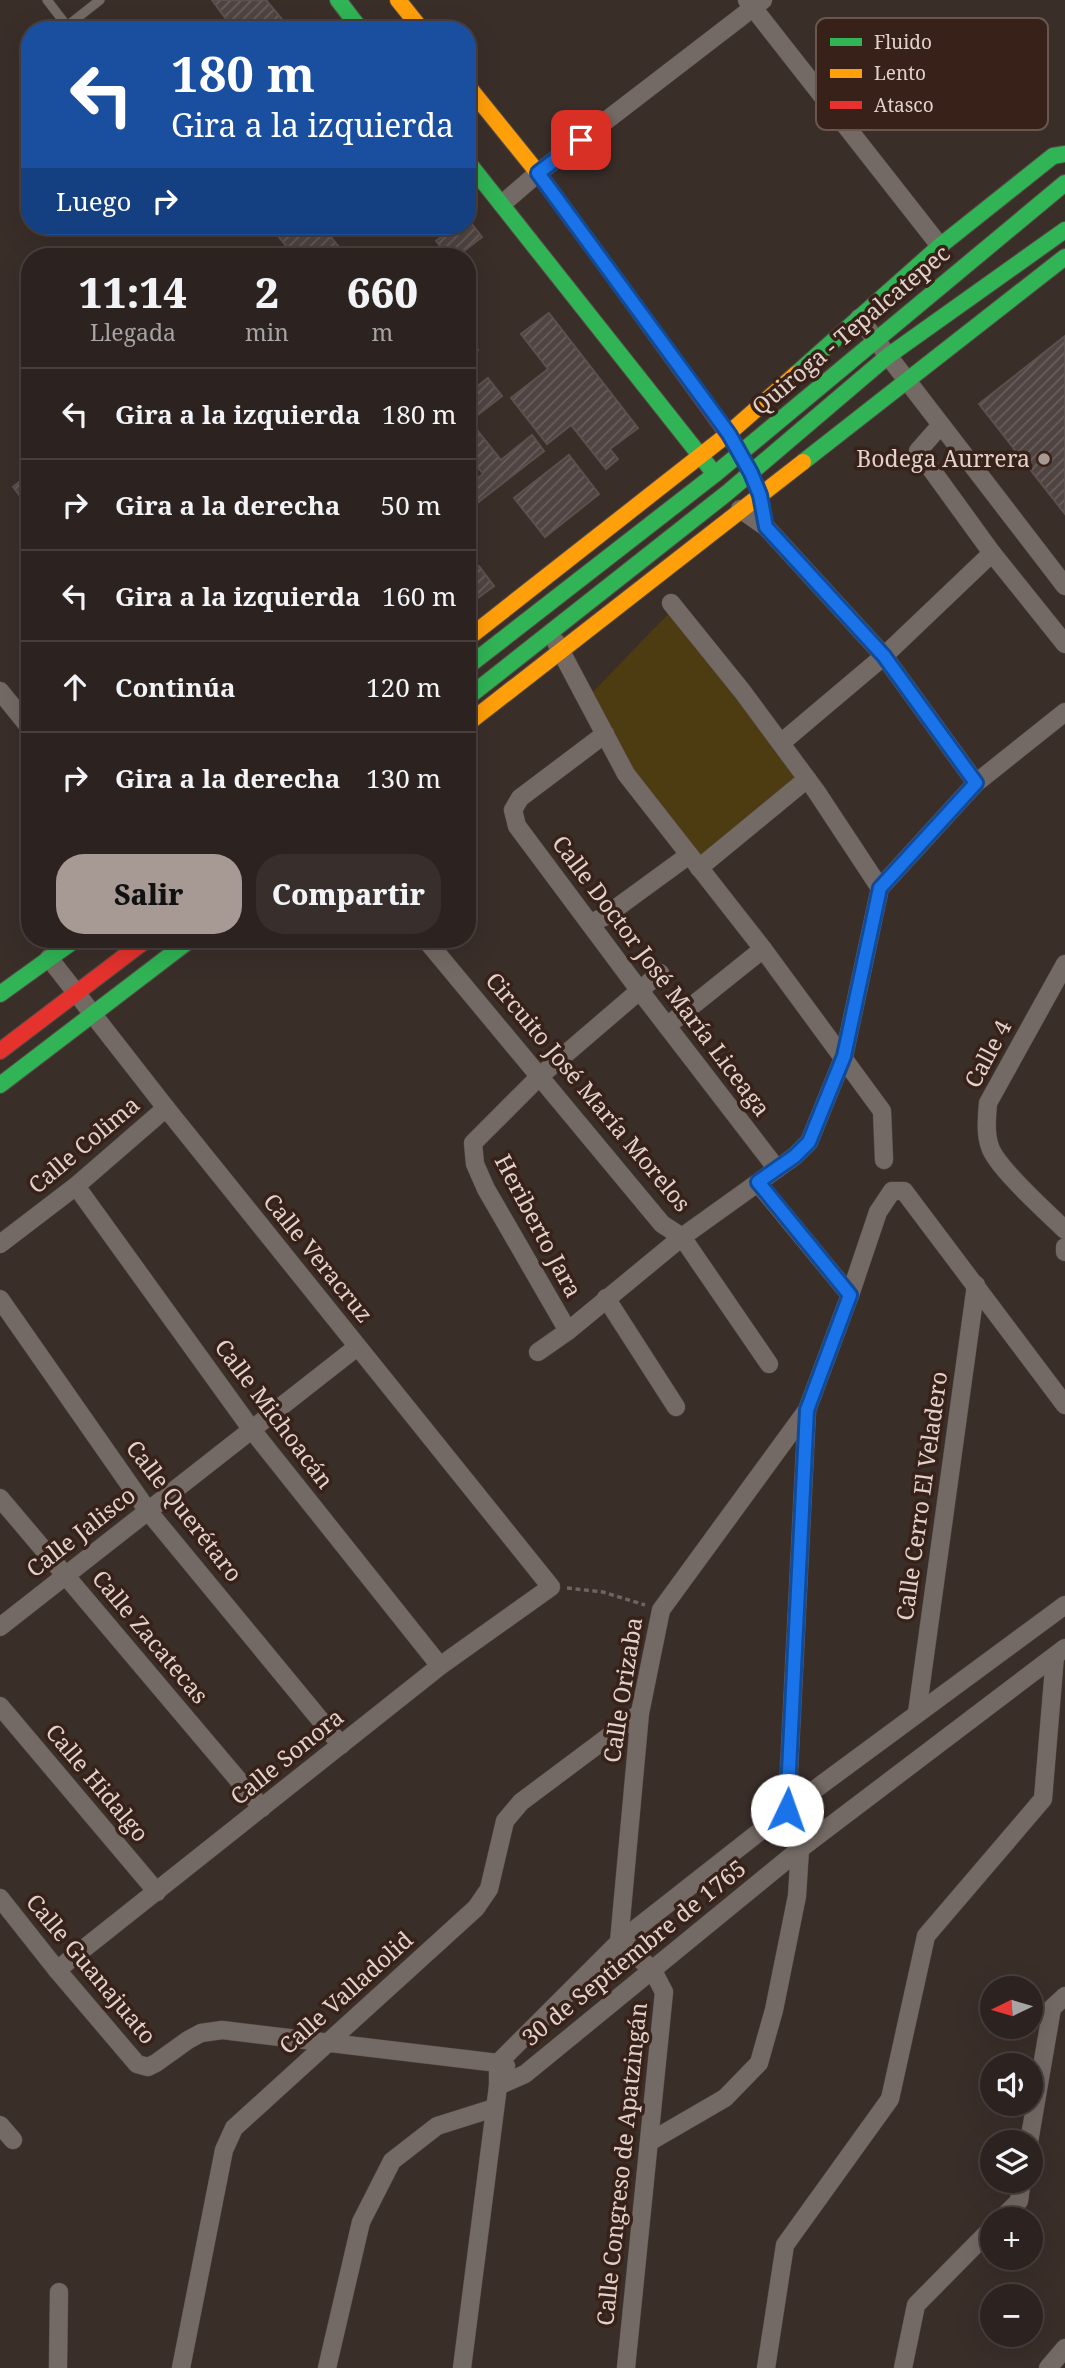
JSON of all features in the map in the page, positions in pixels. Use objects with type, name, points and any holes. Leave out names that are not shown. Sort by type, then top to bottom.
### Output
[{"type":"street","points":[[338,0],[354,21]]},
{"type":"street","points":[[398,0],[415,21]]},
{"type":"street","points":[[502,205],[538,173],[755,3],[816,83]]},
{"type":"street","points":[[476,96],[538,173],[729,434],[760,495],[766,527]]},
{"type":"street","points":[[852,130],[940,246]]},
{"type":"street","points":[[476,632],[729,434],[940,246],[1053,156],[1065,154]]},
{"type":"street","points":[[476,172],[702,456],[740,509],[766,527],[884,656],[976,783]]},
{"type":"street","name":"Quiroga - Tepalcatepec","points":[[476,660],[714,475],[1065,183]]},
{"type":"street","name":"Quiroga - Tepalcatepec","points":[[476,704],[552,632],[727,493],[888,356],[1065,230]]},
{"type":"street","points":[[476,706],[560,649],[1065,257]]},
{"type":"street","points":[[859,318],[1065,586]]},
{"type":"street","points":[[940,426],[918,451],[992,553],[1065,644]]},
{"type":"street","points":[[781,743],[884,656],[992,553]]},
{"type":"street","points":[[671,603],[743,691],[812,785],[880,888],[976,783],[1065,712]]},
{"type":"street","points":[[552,632],[626,774],[763,949],[882,1111],[884,1160]]},
{"type":"street","points":[[0,691],[21,717]]},
{"type":"street","name":"Calle Doctor José María Liceaga","points":[[605,734],[520,798],[513,810],[517,826],[777,1169]]},
{"type":"street","points":[[590,923],[694,862],[812,785]]},
{"type":"street","name":"Circuito José María Morelos","points":[[433,948],[662,1224],[682,1237],[795,1156],[809,1142],[844,1056],[880,888]]},
{"type":"street","points":[[0,994],[64,948]]},
{"type":"street","points":[[0,1051],[67,982],[131,948]]},
{"type":"street","points":[[0,1085],[179,948]]},
{"type":"street","points":[[667,1026],[763,949]]},
{"type":"street","name":"Calle Veracruz","points":[[50,958],[166,1108],[551,1587]]},
{"type":"street","name":"Calle 4","points":[[1065,964],[988,1102],[986,1125],[990,1149],[1019,1185],[1065,1230]]},
{"type":"street","points":[[540,1076],[660,973]]},
{"type":"street","name":"Heriberto Jara","points":[[540,1076],[473,1143],[475,1164],[486,1189],[568,1331]]},
{"type":"street","name":"Calle Colima","points":[[0,1244],[76,1186],[166,1108]]},
{"type":"street","points":[[758,1182],[850,1295]]},
{"type":"street","name":"Calle Michoacán","points":[[76,1186],[252,1430],[440,1666]]},
{"type":"street","points":[[651,2141],[725,2098],[759,2063],[774,2010],[797,1896],[800,1849],[787,1810],[807,1410],[878,1212],[891,1191],[904,1191],[1065,1405]]},
{"type":"street","points":[[538,1352],[568,1331],[682,1237],[769,1364]]},
{"type":"street","name":"Calle Cerro El Veladero","points":[[917,1713],[976,1285]]},
{"type":"street","points":[[606,1298],[676,1407]]},
{"type":"street","name":"Calle Querétaro","points":[[0,1299],[148,1511],[341,1745]]},
{"type":"street","name":"Calle Jalisco","points":[[0,1627],[357,1347]]},
{"type":"street","name":"Calle Orizaba","points":[[619,1941],[640,1713],[661,1609],[807,1410]]},
{"type":"street","name":"Calle Zacatecas","points":[[0,1498],[262,1808]]},
{"type":"street","name":"Calle Sonora","points":[[57,1970],[440,1666],[551,1587]]},
{"type":"street","name":"30 de Septiembre de 1765","points":[[498,2063],[619,1941],[787,1810],[1065,1605]]},
{"type":"street","points":[[766,2368],[785,2245],[890,2099],[926,1936],[1043,1799],[1060,1652]]},
{"type":"street","name":"30 de Septiembre de 1765","points":[[498,2086],[525,2074],[800,1849],[1060,1652]]},
{"type":"street","name":"Calle Hidalgo","points":[[0,1706],[157,1892]]},
{"type":"street","name":"Calle Valladolid","points":[[181,2368],[224,2150],[234,2128],[476,1908],[489,1889],[505,1821],[521,1802],[640,1713]]},
{"type":"street","name":"Calle Guanajuato","points":[[0,1898],[137,2064],[148,2067],[195,2036],[222,2030],[328,2042]]},
{"type":"street","points":[[619,1941],[652,1969]]},
{"type":"street","name":"Calle Congreso de Apatzingán","points":[[626,2368],[664,1992],[652,1969]]},
{"type":"street","points":[[1031,2130],[1052,2008],[1065,1996]]},
{"type":"street","points":[[328,2042],[498,2063],[525,2074]]},
{"type":"street","points":[[462,2368],[498,2086],[498,2063]]},
{"type":"street","points":[[327,2368],[361,2222],[392,2161],[437,2126],[494,2108]]},
{"type":"street","points":[[0,2125],[13,2140]]},
{"type":"street","points":[[903,2368],[916,2305],[980,2240]]},
{"type":"street","points":[[58,2368],[59,2292]]},
{"type":"street","points":[[1048,2368],[1065,2348]]},
{"type":"lane","points":[[47,0],[63,21]]},
{"type":"lane","points":[[73,21],[100,0]]},
{"type":"path","points":[[551,1587],[603,1592],[661,1609]]},
{"type":"shaded area","points":[[672,610],[805,778],[699,866],[627,773],[588,697]]},
{"type":"building","points":[[212,0],[266,0],[284,21],[227,21]]},
{"type":"building","points":[[476,229],[482,237],[468,248],[442,248],[436,241],[444,235],[476,235]]},
{"type":"building","points":[[277,235],[329,235],[340,248],[288,248]]},
{"type":"building","points":[[549,313],[638,428],[610,449],[618,459],[606,469],[571,425],[547,444],[511,398],[548,369],[521,334]]},
{"type":"building","name":"Bodega Aurrera","points":[[1065,336],[1065,514],[979,404]]},
{"type":"building","points":[[488,378],[502,396],[476,416],[476,387]]},
{"type":"building","points":[[476,429],[501,460],[532,435],[544,451],[476,504],[476,479],[483,474],[476,465]]},
{"type":"building","points":[[569,455],[599,494],[545,537],[514,498]]},
{"type":"building","points":[[21,480],[21,497],[13,487]]},
{"type":"building","points":[[479,566],[494,586],[476,599],[476,568]]},
{"type":"traffic: fast","points":[[338,0],[354,21]]},
{"type":"traffic: fast","points":[[796,374],[940,246],[1053,156],[1065,154]]},
{"type":"traffic: fast","points":[[476,172],[710,468]]},
{"type":"traffic: fast","points":[[476,660],[714,475],[1065,183]]},
{"type":"traffic: fast","points":[[476,691],[727,493],[888,356],[1065,230]]},
{"type":"traffic: fast","points":[[803,462],[1065,257]]},
{"type":"traffic: fast","points":[[0,994],[64,948]]},
{"type":"traffic: fast","points":[[0,1085],[180,948]]},
{"type":"traffic: slow","points":[[398,0],[415,21]]},
{"type":"traffic: slow","points":[[476,96],[538,173],[617,281]]},
{"type":"traffic: slow","points":[[476,632],[728,434],[796,374]]},
{"type":"traffic: slow","points":[[476,717],[803,462]]},
{"type":"traffic: jam","points":[[617,281],[737,447]]},
{"type":"traffic: jam","points":[[0,1051],[135,948]]},
{"type":"place","name":"Bodega Aurrera","points":[[1044,459]]},
{"type":"route","points":[[581,140],[538,173],[729,434],[760,495],[766,527],[884,656],[976,783],[880,888],[844,1056],[809,1142],[795,1156],[758,1182],[850,1295],[807,1410],[787,1810]]}]
